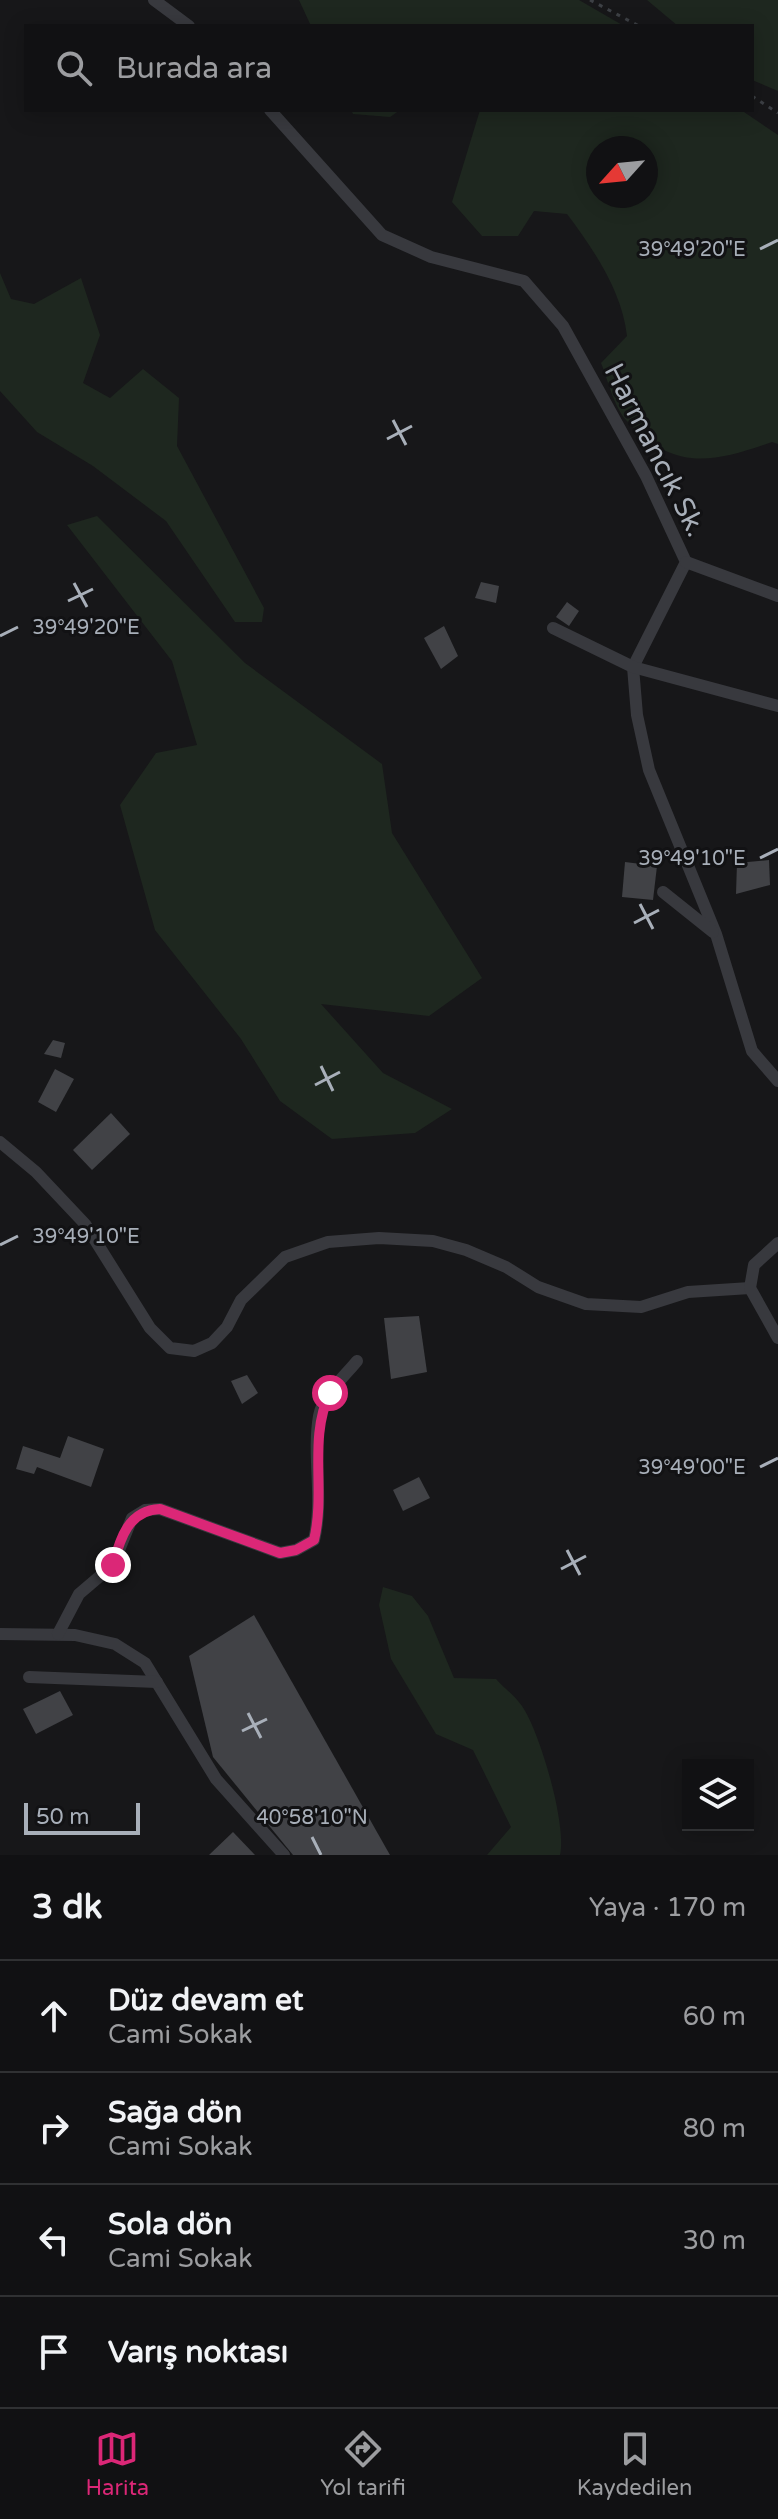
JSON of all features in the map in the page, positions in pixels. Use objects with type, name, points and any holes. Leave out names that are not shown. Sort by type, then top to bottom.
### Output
[{"type":"street","points":[[154,0],[186,24]]},
{"type":"street","name":"Harmancık Sk.","points":[[272,112],[382,235],[431,257],[524,281],[563,326],[646,476],[686,562],[633,667]]},
{"type":"street","points":[[686,562],[778,596]]},
{"type":"street","points":[[553,628],[633,667],[778,706]]},
{"type":"street","points":[[633,667],[637,715],[649,770],[716,934],[752,1051],[778,1081]]},
{"type":"street","points":[[663,892],[716,934]]},
{"type":"street","points":[[0,1142],[36,1172],[85,1224],[150,1328],[170,1348],[194,1351],[212,1343],[227,1327],[241,1300],[285,1257],[328,1242],[379,1238],[433,1241],[466,1250],[506,1267],[538,1287],[586,1304],[641,1307],[688,1292],[750,1288]]},
{"type":"street","points":[[778,1243],[754,1265],[750,1288],[778,1338]]},
{"type":"street","points":[[58,1634],[79,1594],[113,1565],[132,1518],[145,1510],[160,1509],[280,1553],[296,1550],[314,1540],[320,1515],[319,1415],[330,1393],[357,1361]]},
{"type":"street","points":[[0,1634],[75,1635],[115,1644],[145,1663],[216,1779],[284,1855]]},
{"type":"street","points":[[29,1677],[157,1682]]},
{"type":"path","points":[[590,0],[635,24]]},
{"type":"path","points":[[754,97],[778,113]]},
{"type":"shaded area","points":[[299,0],[579,0],[621,24],[310,24]]},
{"type":"shaded area","points":[[647,0],[778,0],[778,91],[754,81],[754,24],[676,24]]},
{"type":"shaded area","points":[[352,112],[397,112],[390,117]]},
{"type":"shaded area","points":[[479,112],[744,112],[778,135],[778,444],[772,442],[731,455],[694,458],[677,455],[644,437],[622,415],[601,363],[627,336],[613,287],[597,257],[567,214],[534,211],[518,236],[482,236],[452,202]]},
{"type":"shaded area","points":[[0,273],[11,299],[34,304],[81,278],[100,335],[83,383],[110,398],[143,369],[179,398],[177,446],[264,608],[262,622],[235,622],[166,521],[93,466],[37,432],[0,391]]},
{"type":"shaded area","points":[[97,516],[245,663],[382,764],[392,833],[482,978],[429,1016],[321,1004],[383,1073],[452,1109],[415,1133],[332,1139],[280,1101],[241,1039],[155,930],[120,805],[156,753],[197,745],[172,661],[67,525]]},
{"type":"shaded area","points":[[383,1587],[412,1596],[428,1616],[454,1678],[496,1679],[522,1706],[537,1736],[556,1802],[560,1823],[560,1855],[487,1855],[511,1827],[473,1750],[436,1734],[391,1659],[379,1605]]},
{"type":"building","points":[[481,582],[499,586],[496,603],[475,598]]},
{"type":"building","points":[[567,602],[579,611],[569,626],[556,617]]},
{"type":"building","points":[[444,626],[458,656],[441,669],[424,638]]},
{"type":"building","points":[[769,860],[770,885],[736,894],[737,863]]},
{"type":"building","points":[[625,862],[657,866],[653,900],[622,897]]},
{"type":"building","points":[[53,1040],[65,1043],[61,1058],[44,1054]]},
{"type":"building","points":[[55,1069],[74,1079],[56,1112],[38,1102]]},
{"type":"building","points":[[111,1113],[130,1134],[92,1170],[73,1150]]},
{"type":"building","points":[[419,1316],[427,1372],[391,1379],[384,1318]]},
{"type":"building","points":[[247,1375],[258,1393],[242,1404],[231,1381]]},
{"type":"building","points":[[68,1436],[104,1449],[91,1487],[37,1467],[34,1474],[16,1469],[23,1446],[60,1458]]},
{"type":"building","points":[[419,1477],[430,1498],[403,1511],[393,1490]]},
{"type":"building","points":[[254,1615],[390,1855],[293,1855],[213,1757],[189,1656]]},
{"type":"building","points":[[60,1691],[73,1715],[36,1734],[23,1709]]},
{"type":"building","points":[[233,1832],[255,1855],[209,1855]]},
{"type":"route","points":[[113,1565],[132,1518],[145,1510],[160,1509],[280,1553],[296,1550],[314,1540],[320,1515],[319,1415],[330,1393]]}]
